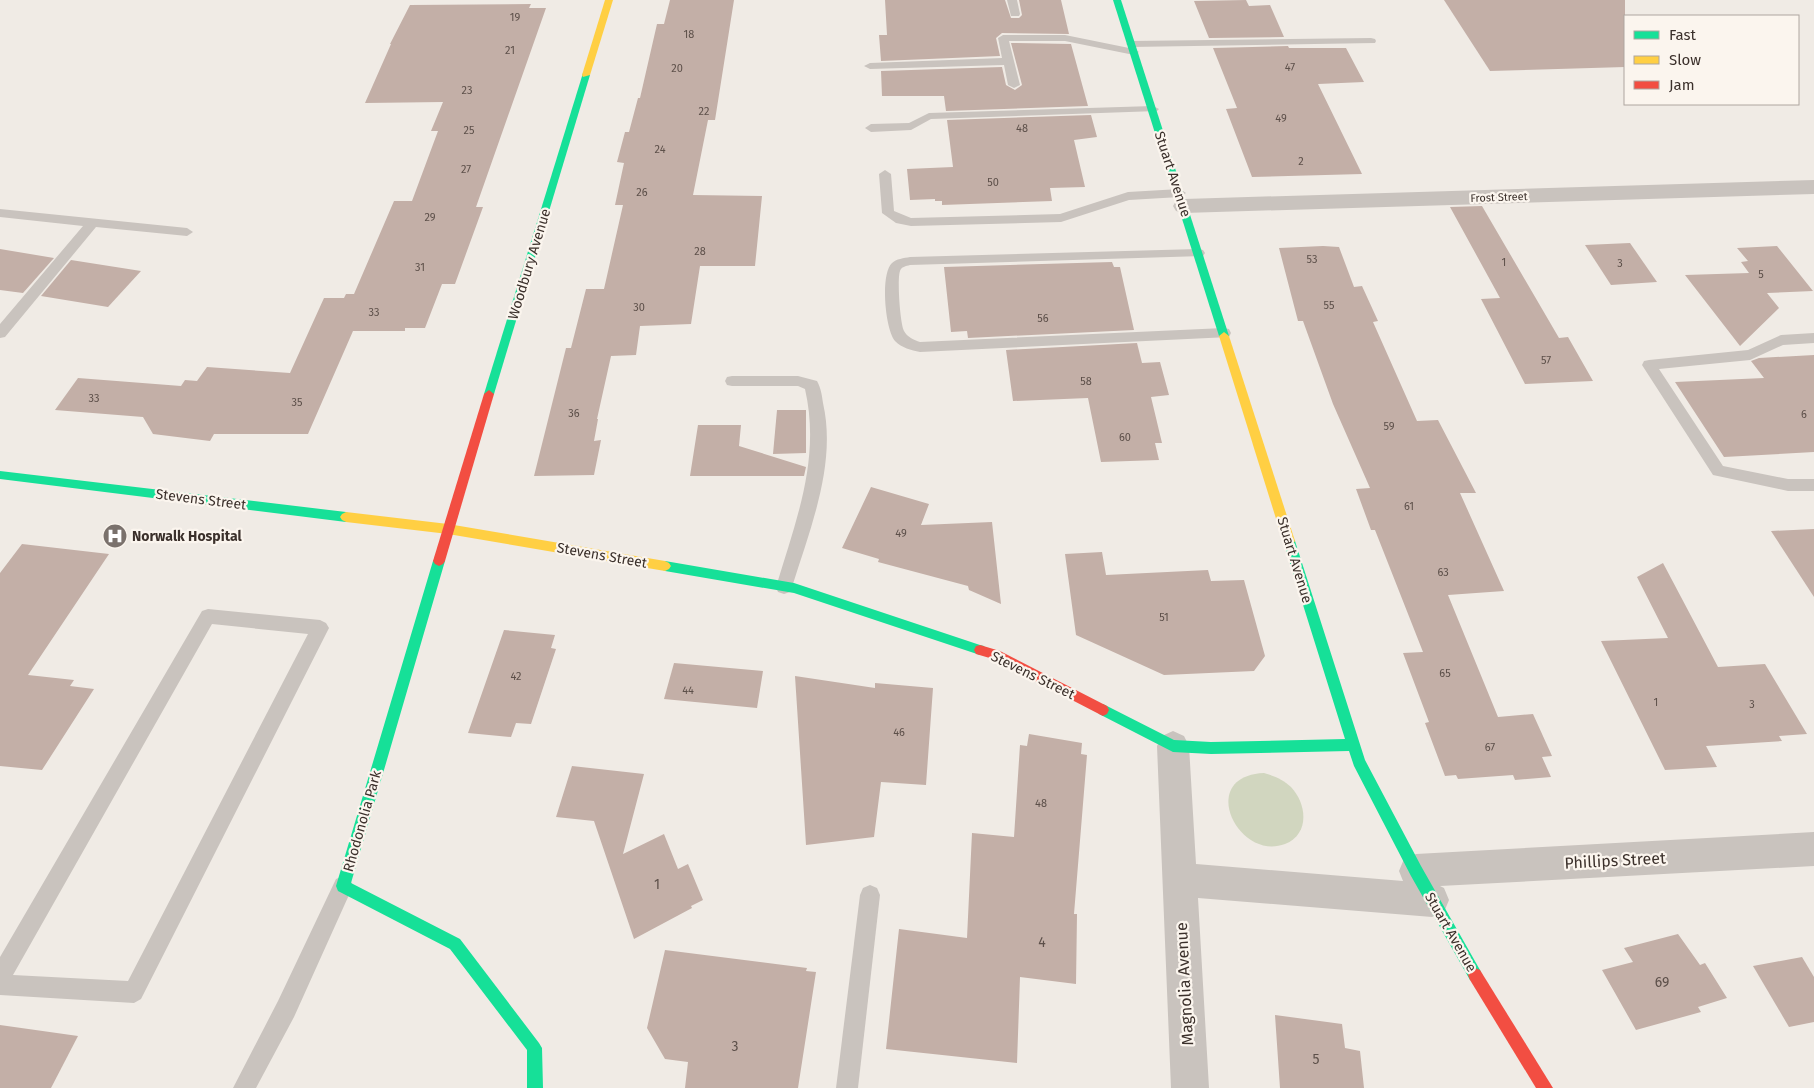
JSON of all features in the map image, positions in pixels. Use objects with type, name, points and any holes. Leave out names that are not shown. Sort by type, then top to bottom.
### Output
[{"type":"street","name":"Woodbury Avenue","points":[[448,529],[609,0]]},
{"type":"street","name":"Stuart Avenue","points":[[1117,0],[1359,762],[1416,871],[1469,965],[1545,1088]]},
{"type":"street","name":"Frost Street","points":[[1182,200],[1814,187]]},
{"type":"street","name":"Stevens Street","points":[[0,475],[448,529],[784,587],[996,655],[1173,746],[1210,748],[1354,745]]},
{"type":"street","name":"Rhodonolia Park","points":[[448,529],[343,886],[455,944],[534,1048],[535,1088]]},
{"type":"street","points":[[1173,746],[1179,880],[1432,900]]},
{"type":"street","name":"Phillips Street","points":[[1416,871],[1814,849]]},
{"type":"street","name":"Magnolia Avenue","points":[[1179,880],[1190,1088]]},
{"type":"lane","points":[[1012,0],[1015,14]]},
{"type":"lane","points":[[1014,85],[1003,38],[1065,38],[1133,48],[1370,41]]},
{"type":"lane","points":[[870,66],[1009,62]]},
{"type":"lane","points":[[871,128],[911,126],[929,116],[1153,109]]},
{"type":"lane","points":[[885,174],[888,213],[900,220],[911,222],[1061,218],[1128,196],[1182,200]]},
{"type":"lane","points":[[0,214],[188,232]]},
{"type":"lane","points":[[0,333],[92,223]]},
{"type":"lane","points":[[1198,253],[904,262],[898,264],[893,270],[894,316],[898,335],[907,344],[920,347],[1224,333]]},
{"type":"lane","points":[[1814,338],[1781,340],[1750,355],[1649,365],[1718,471],[1788,485],[1814,485]]},
{"type":"lane","points":[[732,381],[798,381],[812,385],[816,400],[818,443],[815,485],[784,587]]},
{"type":"lane","points":[[0,977],[208,616],[320,628],[134,992],[0,984]]},
{"type":"lane","points":[[244,1088],[286,1009],[343,886]]},
{"type":"lane","points":[[847,1088],[870,895]]},
{"type":"green space","points":[[1264,773],[1288,784],[1296,794],[1303,810],[1302,826],[1299,833],[1285,844],[1268,846],[1252,841],[1240,830],[1231,816],[1228,802],[1232,788],[1243,778]]},
{"type":"building","points":[[670,0],[734,0],[715,120],[708,120],[693,195],[762,196],[755,266],[700,266],[691,324],[640,326],[636,355],[611,356],[597,419],[594,441],[601,440],[594,475],[534,476],[566,348],[571,348],[586,289],[604,289],[623,205],[615,205],[624,163],[617,162],[625,132],[629,132],[638,98],[640,98],[657,24],[664,24]]},
{"type":"building","points":[[885,0],[1005,0],[1011,18],[1019,18],[1022,15],[1019,0],[1061,0],[1069,34],[1002,33],[996,38],[1000,56],[881,61],[879,35],[887,35]]},
{"type":"building","points":[[1246,0],[1249,6],[1270,5],[1284,37],[1209,38],[1194,1]]},
{"type":"building","points":[[1444,0],[1625,0],[1624,67],[1490,71]]},
{"type":"building","points":[[531,4],[529,8],[546,8],[476,207],[483,207],[455,284],[442,284],[425,328],[405,328],[405,331],[353,331],[308,434],[214,434],[210,441],[153,434],[143,417],[55,410],[78,378],[181,386],[185,380],[197,381],[207,367],[290,373],[324,298],[344,298],[346,294],[354,294],[394,201],[412,201],[438,131],[431,131],[443,102],[365,103],[390,44],[410,5]]},
{"type":"building","points":[[1011,43],[1071,44],[1088,106],[946,111],[944,96],[882,96],[881,71],[1002,67],[1006,85],[1015,90],[1022,85]]},
{"type":"building","points":[[1288,46],[1289,48],[1346,48],[1364,82],[1318,84],[1362,174],[1252,177],[1226,109],[1237,108],[1213,48]]},
{"type":"building","points":[[1091,115],[1097,137],[1074,140],[1085,187],[1050,188],[1052,201],[942,205],[942,201],[935,201],[935,199],[910,200],[907,169],[953,167],[947,120]]},
{"type":"building","points":[[1482,206],[1559,338],[1568,337],[1593,381],[1525,384],[1481,299],[1500,298],[1450,207]]},
{"type":"building","points":[[1630,243],[1657,282],[1611,285],[1585,245]]},
{"type":"building","points":[[1777,246],[1813,291],[1767,293],[1779,308],[1740,346],[1685,275],[1749,273],[1741,262],[1748,261],[1737,248]]},
{"type":"building","points":[[1339,247],[1354,287],[1362,286],[1378,321],[1373,322],[1417,421],[1438,420],[1476,493],[1460,493],[1504,591],[1448,595],[1498,717],[1533,714],[1552,756],[1542,757],[1551,777],[1515,780],[1513,775],[1458,779],[1456,775],[1445,776],[1425,723],[1429,722],[1403,653],[1423,652],[1375,530],[1371,530],[1356,489],[1370,488],[1333,404],[1303,321],[1298,321],[1279,248]]},
{"type":"building","points":[[0,249],[54,258],[23,293],[0,290]]},
{"type":"building","points":[[71,260],[141,271],[108,307],[41,296]]},
{"type":"building","points":[[1112,262],[1114,267],[1120,267],[1134,330],[968,338],[967,331],[951,332],[944,267]]},
{"type":"building","points":[[1137,343],[1142,363],[1160,362],[1169,395],[1151,397],[1162,443],[1155,443],[1159,460],[1101,462],[1088,398],[1013,401],[1006,350]]},
{"type":"building","points":[[1814,355],[1814,452],[1724,457],[1675,382],[1764,378],[1751,361],[1759,358]]},
{"type":"building","points":[[777,410],[806,410],[806,453],[773,454]]},
{"type":"building","points":[[698,425],[741,425],[739,446],[806,467],[804,476],[690,476]]},
{"type":"building","points":[[871,487],[929,504],[921,525],[992,522],[1001,604],[969,590],[968,586],[878,562],[879,559],[842,548]]},
{"type":"building","points":[[1814,529],[1814,597],[1771,531]]},
{"type":"building","points":[[22,544],[109,554],[28,675],[74,680],[70,686],[94,689],[42,770],[0,766],[0,573]]},
{"type":"building","points":[[1102,552],[1106,575],[1208,570],[1211,581],[1244,580],[1265,656],[1254,671],[1164,675],[1076,635],[1065,554]]},
{"type":"building","points":[[1663,563],[1718,667],[1765,664],[1807,734],[1779,736],[1782,741],[1706,746],[1717,767],[1665,770],[1601,641],[1668,638],[1637,577]]},
{"type":"building","points":[[504,630],[555,635],[551,648],[556,649],[531,724],[516,723],[511,737],[468,733]]},
{"type":"building","points":[[674,663],[763,671],[757,708],[664,699]]},
{"type":"building","points":[[795,676],[875,688],[875,683],[933,688],[926,785],[881,782],[874,837],[806,845]]},
{"type":"building","points":[[1029,734],[1082,743],[1081,754],[1087,755],[1074,914],[1077,914],[1076,984],[1020,977],[1017,1063],[886,1049],[899,929],[967,938],[972,833],[1014,837],[1020,745],[1027,746]]},
{"type":"building","points":[[572,766],[644,774],[623,854],[664,834],[678,869],[688,864],[703,900],[691,906],[692,908],[634,939],[594,821],[556,817]]},
{"type":"building","points":[[1678,934],[1700,965],[1705,963],[1727,998],[1698,1007],[1701,1012],[1636,1030],[1602,970],[1633,962],[1624,948]]},
{"type":"building","points":[[665,950],[807,968],[806,971],[816,972],[798,1088],[685,1088],[688,1062],[665,1059],[647,1028]]},
{"type":"building","points":[[1802,957],[1814,977],[1814,1022],[1789,1027],[1753,966]]},
{"type":"building","points":[[1275,1015],[1342,1024],[1345,1048],[1360,1051],[1364,1088],[1280,1088]]},
{"type":"building","points":[[0,1025],[78,1036],[51,1088],[0,1088]]},
{"type":"traffic: fast","points":[[1117,0],[1224,336]]},
{"type":"traffic: fast","points":[[489,394],[586,75]]},
{"type":"traffic: fast","points":[[0,475],[346,517]]},
{"type":"traffic: fast","points":[[1289,541],[1359,762],[1416,871],[1475,975]]},
{"type":"traffic: fast","points":[[439,561],[343,886],[455,944],[534,1048],[535,1088]]},
{"type":"traffic: fast","points":[[665,566],[794,588],[980,650]]},
{"type":"traffic: fast","points":[[1103,710],[1173,746],[1211,748],[1353,745]]},
{"type":"traffic: slow","points":[[586,75],[609,0]]},
{"type":"traffic: slow","points":[[1224,336],[1289,541]]},
{"type":"traffic: slow","points":[[346,517],[448,529],[665,566]]},
{"type":"traffic: jam","points":[[439,561],[489,394]]},
{"type":"traffic: jam","points":[[980,650],[996,655],[1103,710]]},
{"type":"traffic: jam","points":[[1475,975],[1545,1088]]},
{"type":"place","name":"Norwalk Hospital","points":[[115,536]]}]
